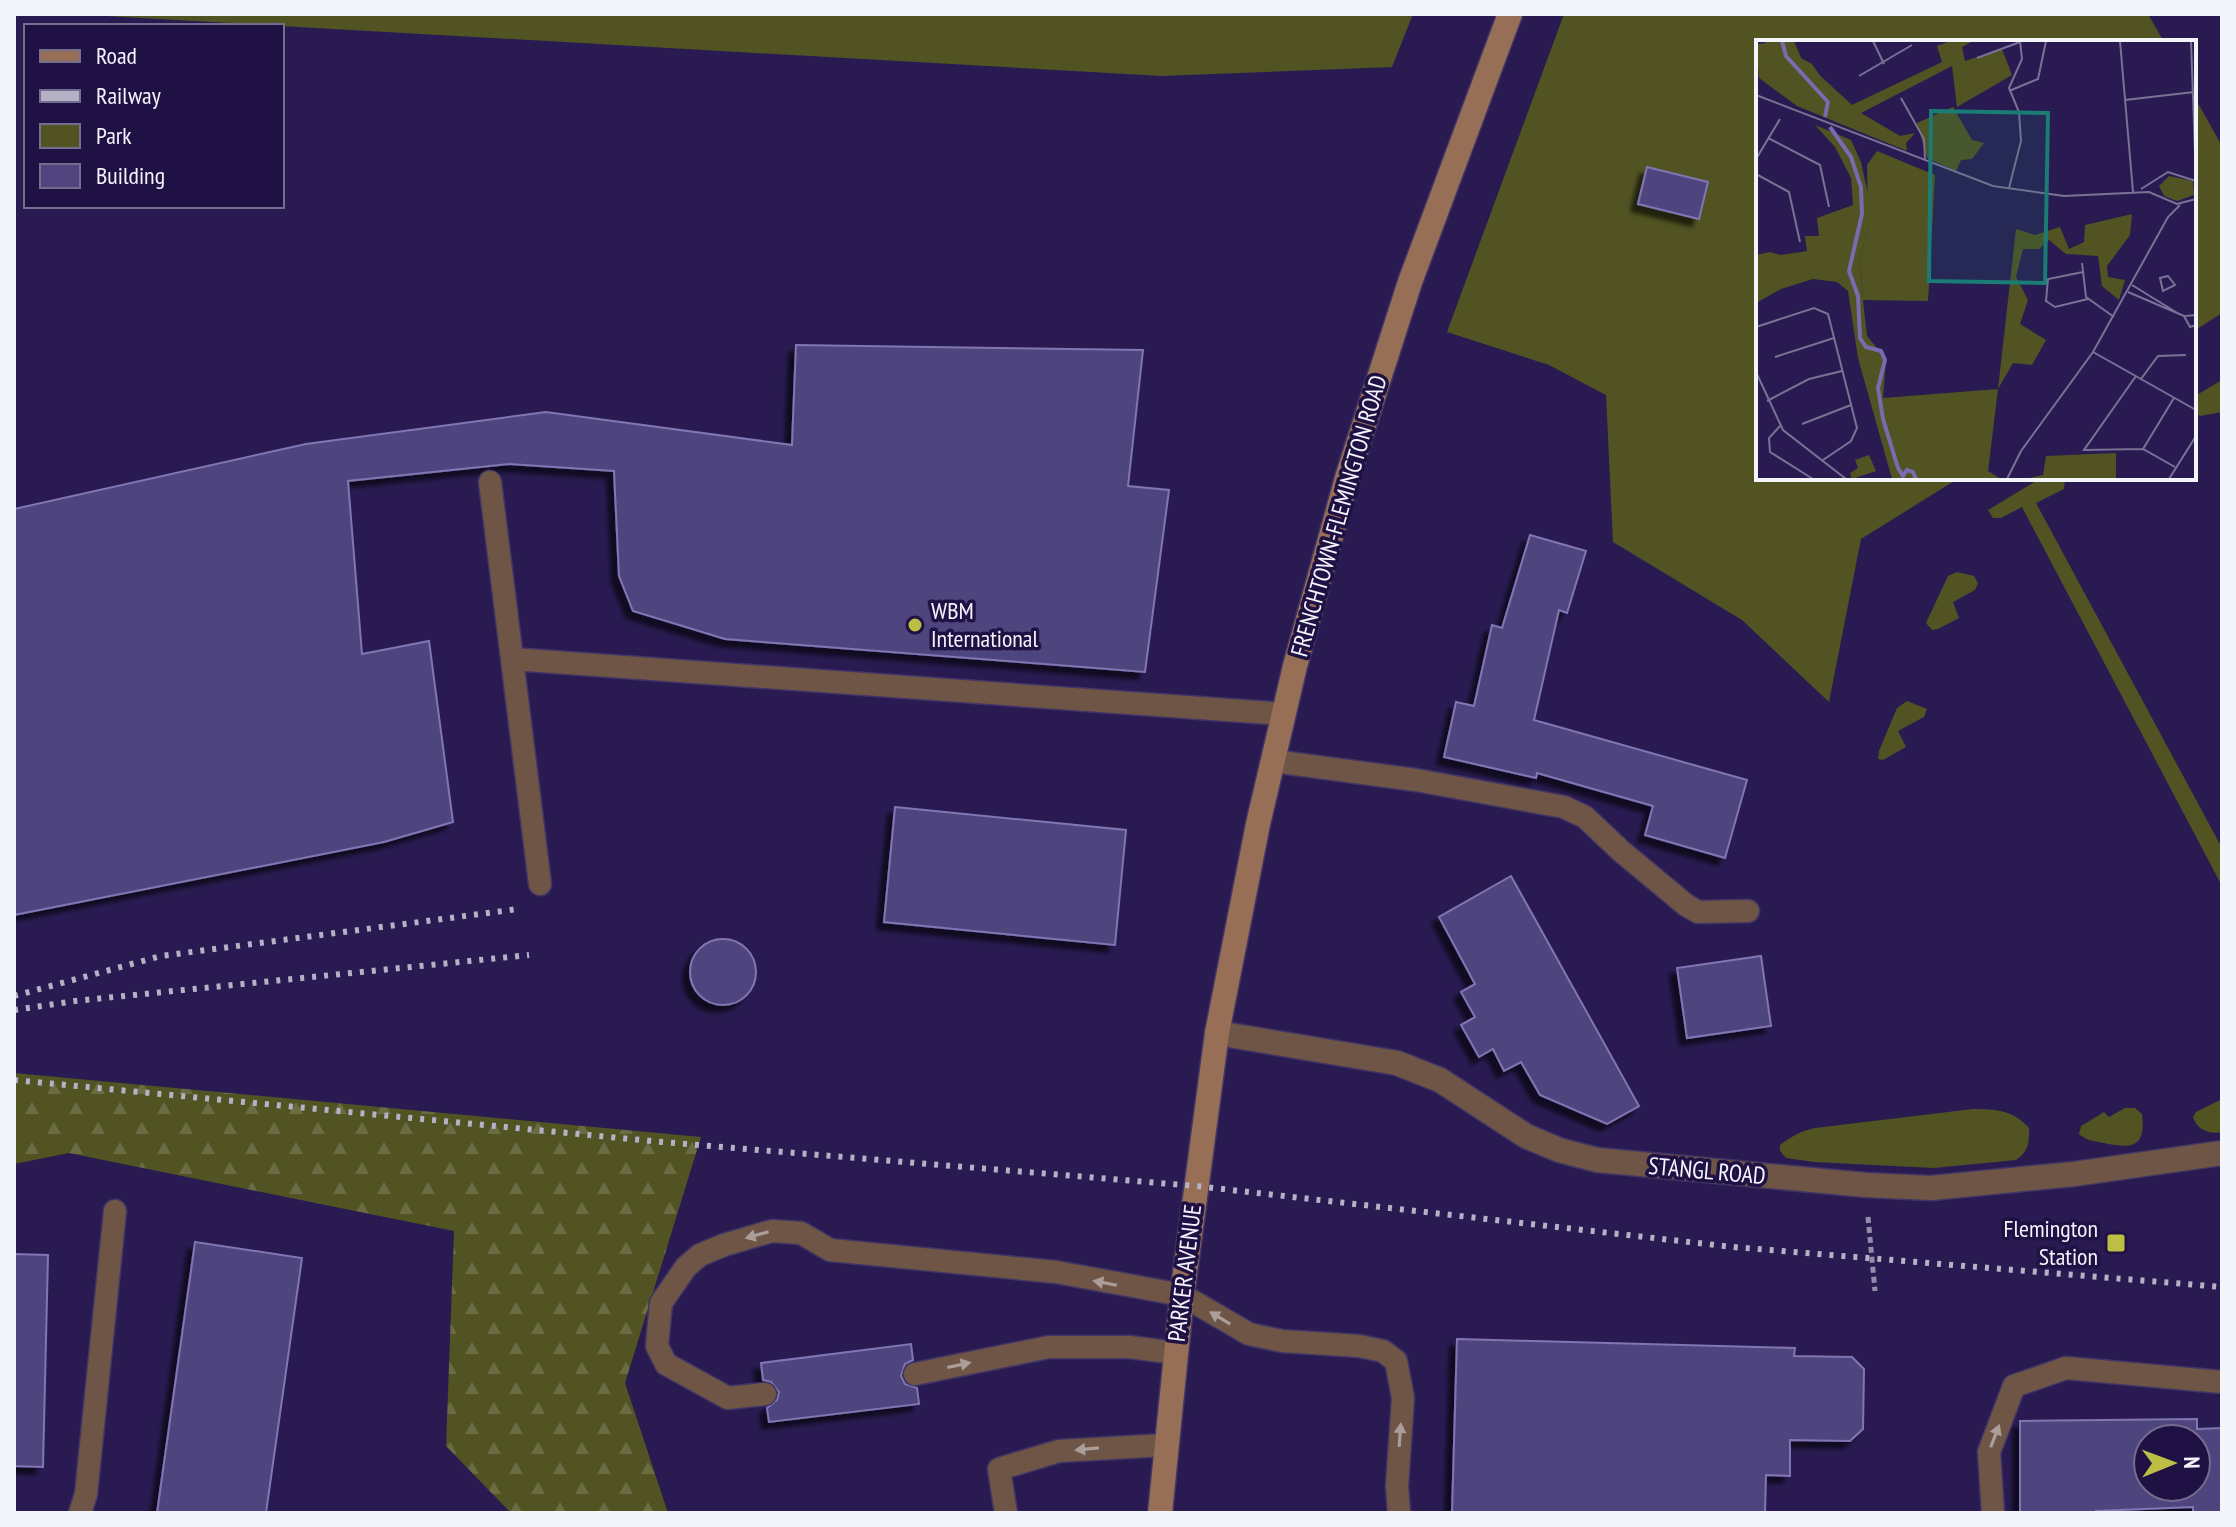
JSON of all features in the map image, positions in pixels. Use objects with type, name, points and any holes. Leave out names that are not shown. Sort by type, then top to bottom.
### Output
[{"type":"main road","name":"FRENCHTOWN-FLEMINGTON ROAD","points":[[1217,1033],[1273,761],[1319,573],[1410,282],[1510,14]]},
{"type":"main road","name":"PARKER AVENUE","points":[[1160,1513],[1182,1295],[1217,1033]]},
{"type":"street","name":"STANGL ROAD","points":[[1217,1033],[1397,1063],[1440,1080],[1526,1136],[1559,1150],[1597,1160],[1866,1185],[1931,1188],[2074,1174],[2222,1153]]},
{"type":"lane","points":[[490,482],[540,884]]},
{"type":"lane","points":[[512,659],[1284,714]]},
{"type":"lane","points":[[1273,761],[1416,780],[1564,807],[1585,817],[1621,851],[1698,912],[1748,911]]},
{"type":"lane","points":[[80,1513],[86,1494],[115,1211]]},
{"type":"lane","points":[[765,1394],[728,1398],[666,1364],[657,1346],[661,1303],[686,1267],[700,1255],[772,1231],[801,1233],[830,1250],[1056,1272],[1182,1295],[1249,1334],[1282,1341],[1359,1346],[1383,1351],[1396,1361],[1403,1398],[1397,1486],[1399,1513]]},
{"type":"lane","points":[[915,1374],[1049,1347],[1089,1345],[1176,1353]]},
{"type":"lane","points":[[1993,1513],[1989,1452],[2014,1386],[2066,1368],[2222,1382]]},
{"type":"lane","points":[[1006,1513],[999,1469],[1059,1451],[1165,1445]]},
{"type":"path","points":[[1866,1185],[1875,1291]]},
{"type":"green space","points":[[70,14],[1413,14],[1392,67],[1162,76]]},
{"type":"green space","points":[[1564,14],[2148,14],[2163,40],[1756,40],[1756,480],[1956,480],[1861,539],[1829,702],[1742,620],[1613,542],[1606,395],[1549,365],[1447,332]]},
{"type":"green space","points":[[2196,100],[2222,146],[2222,313],[2196,330]]},
{"type":"green space","points":[[2222,380],[2222,412],[2200,416],[2196,413],[2196,395]]},
{"type":"green space","points":[[2038,480],[2065,480],[2064,489],[2036,503],[2222,848],[2222,886],[2022,507],[2001,518],[1993,518],[1988,510]]},
{"type":"green space","points":[[1957,572],[1974,576],[1978,583],[1975,590],[1953,602],[1959,618],[1932,630],[1926,623],[1948,576]]},
{"type":"green space","points":[[1907,701],[1927,709],[1924,717],[1898,731],[1906,747],[1883,760],[1878,759],[1897,708]]},
{"type":"green space","points":[[14,1073],[701,1137],[625,1383],[668,1513],[511,1513],[446,1446],[454,1231],[69,1153],[14,1164]]},
{"type":"green space","points":[[2222,1099],[2222,1132],[2213,1133],[2201,1128],[2193,1117],[2196,1112]]},
{"type":"green space","points":[[2125,1108],[2135,1108],[2142,1114],[2142,1134],[2135,1144],[2114,1145],[2079,1134],[2081,1126],[2104,1112],[2109,1117]]},
{"type":"green space","points":[[1973,1109],[2004,1112],[2023,1122],[2029,1128],[2024,1153],[2016,1160],[1934,1168],[1814,1162],[1786,1158],[1780,1151],[1780,1145],[1789,1139],[1815,1128]]},
{"type":"building","points":[[1647,167],[1708,182],[1699,219],[1638,204]]},
{"type":"building","name":"WBM International","points":[[796,345],[1143,350],[1128,486],[1169,490],[1145,672],[725,639],[633,611],[619,576],[614,471],[509,464],[348,481],[362,654],[429,641],[453,822],[384,842],[14,915],[14,509],[306,444],[546,412],[792,445]]},
{"type":"building","points":[[1530,535],[1586,551],[1567,613],[1559,610],[1534,720],[1747,780],[1725,858],[1645,835],[1653,806],[1537,773],[1536,778],[1444,757],[1456,702],[1474,706],[1492,625],[1502,628]]},
{"type":"building","points":[[895,807],[1126,830],[1115,945],[884,922]]},
{"type":"building","points":[[1511,876],[1639,1106],[1607,1124],[1540,1095],[1521,1062],[1504,1071],[1493,1049],[1479,1057],[1461,1025],[1475,1017],[1461,992],[1475,984],[1439,917]]},
{"type":"building","points":[[716,939],[730,939],[742,944],[751,953],[756,972],[754,985],[747,996],[730,1005],[716,1005],[704,1000],[695,991],[690,979],[690,965],[695,953],[704,944]]},
{"type":"building","points":[[1761,956],[1771,1026],[1687,1038],[1677,968]]},
{"type":"building","points":[[195,1242],[302,1258],[266,1513],[157,1513]]},
{"type":"building","points":[[14,1254],[48,1255],[43,1467],[14,1466]]},
{"type":"building","points":[[1457,1339],[1795,1348],[1794,1356],[1852,1357],[1864,1369],[1863,1429],[1850,1441],[1790,1440],[1790,1476],[1766,1475],[1765,1513],[1452,1513]]},
{"type":"building","points":[[911,1344],[913,1360],[905,1364],[901,1376],[905,1384],[917,1388],[919,1404],[769,1422],[767,1408],[777,1400],[779,1392],[771,1382],[763,1380],[761,1363]]},
{"type":"building","points":[[2197,1419],[2197,1423],[2132,1423],[2132,1503],[2212,1503],[2212,1428],[2222,1428],[2222,1513],[2193,1513],[2193,1507],[2096,1513],[2020,1513],[2020,1421]]},
{"type":"railway","points":[[14,996],[161,956],[518,909]]},
{"type":"railway","points":[[14,1010],[75,1001],[529,955]]},
{"type":"railway","points":[[14,1080],[662,1142],[1196,1186],[1733,1247],[2222,1287]]},
{"type":"place","name":"WBM International","points":[[915,625]]},
{"type":"place","name":"Flemington Station","points":[[2116,1243]]}]
